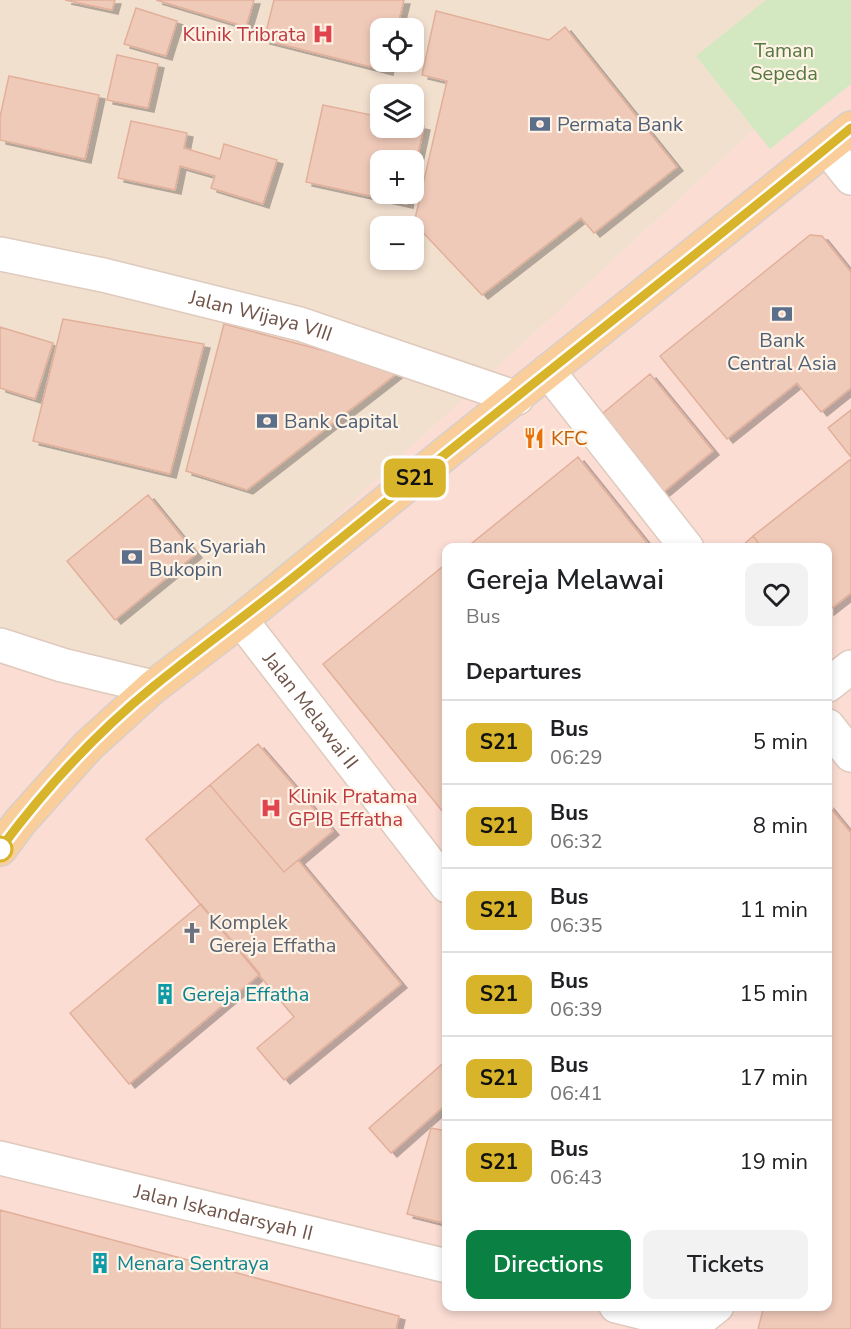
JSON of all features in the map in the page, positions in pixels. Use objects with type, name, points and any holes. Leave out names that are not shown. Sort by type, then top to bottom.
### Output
[{"type":"main road","points":[[0,849],[20,822],[88,746],[153,687],[241,620],[451,448],[517,398],[839,138]]},
{"type":"street","points":[[839,138],[851,178]]},
{"type":"street","name":"Jalan Wijaya VIII","points":[[0,254],[103,275],[300,324],[517,398]]},
{"type":"street","points":[[548,371],[683,543]]},
{"type":"street","name":"Jalan Melawai II","points":[[241,620],[442,880]]},
{"type":"street","points":[[0,645],[62,665],[153,687]]},
{"type":"street","points":[[832,682],[851,668]]},
{"type":"street","points":[[832,731],[851,755]]},
{"type":"street","name":"Jalan Iskandarsyah II","points":[[0,1158],[442,1265]]},
{"type":"street","points":[[636,1311],[693,1325],[711,1311]]},
{"type":"shaded area","points":[[0,0],[851,0],[851,40],[166,675],[0,655]]},
{"type":"shaded area","points":[[851,40],[851,1329],[0,1329],[0,655],[166,674]]},
{"type":"green space","name":"Taman Sepeda","points":[[766,0],[851,0],[851,84],[770,149],[696,56]]},
{"type":"building","points":[[65,0],[115,0],[112,10]]},
{"type":"building","points":[[156,0],[254,0],[246,27]]},
{"type":"building","name":"Klinik Tribrata","points":[[274,0],[404,0],[400,18],[370,18],[370,67],[264,40]]},
{"type":"building","points":[[136,8],[177,21],[166,56],[124,44]]},
{"type":"building","name":"Permata Bank","points":[[436,11],[549,40],[565,27],[677,167],[594,233],[581,218],[482,295],[424,234],[424,216],[416,216],[418,204],[424,204],[424,180],[447,81],[422,75]]},
{"type":"building","points":[[117,55],[158,64],[148,108],[107,100]]},
{"type":"building","points":[[9,76],[99,95],[85,159],[0,140],[0,117]]},
{"type":"building","points":[[323,105],[370,115],[370,138],[421,138],[419,150],[370,150],[370,196],[306,182]]},
{"type":"building","points":[[131,121],[187,133],[184,148],[220,159],[224,144],[277,160],[263,204],[211,188],[215,176],[180,166],[175,190],[118,178]]},
{"type":"building","name":"Bank Central Asia","points":[[810,235],[822,236],[851,272],[851,388],[821,412],[797,383],[727,439],[660,356]]},
{"type":"building","points":[[63,319],[204,344],[170,474],[33,441]]},
{"type":"building","name":"Bank Capital","points":[[224,324],[400,371],[247,490],[186,471]]},
{"type":"building","points":[[0,327],[53,343],[35,399],[0,388]]},
{"type":"building","points":[[650,374],[713,451],[660,495],[597,418]]},
{"type":"building","points":[[851,410],[851,457],[828,428]]},
{"type":"building","points":[[578,457],[647,543],[472,543]]},
{"type":"building","points":[[851,459],[851,593],[832,608],[832,543],[758,543],[753,536]]},
{"type":"building","name":"Bank Syariah Bukopin","points":[[148,495],[196,554],[115,620],[67,561]]},
{"type":"building","points":[[753,536],[758,543],[745,543]]},
{"type":"building","points":[[442,567],[442,811],[323,664]]},
{"type":"building","name":"Klinik Pratama GPIB Effatha","points":[[258,744],[333,831],[284,872],[210,785]]},
{"type":"building","points":[[210,785],[284,872],[298,860],[401,984],[284,1080],[257,1048],[294,1017],[146,839]]},
{"type":"building","points":[[832,810],[851,833],[851,1329],[758,1329],[763,1311],[832,1311]]},
{"type":"building","name":"Gereja Effatha","points":[[201,904],[260,974],[129,1084],[70,1013]]},
{"type":"building","points":[[442,1064],[442,1108],[391,1153],[369,1128]]},
{"type":"building","points":[[431,1128],[442,1130],[442,1223],[407,1214]]},
{"type":"building","name":"Menara Sentraya","points":[[0,1210],[399,1316],[396,1329],[0,1329]]},
{"type":"bus line","name":"S21","points":[[0,849],[20,822],[88,746],[153,687],[241,620],[451,448],[517,398],[851,128]]},
{"type":"place","name":"Klinik Tribrata","points":[[323,34]]},
{"type":"place","name":"Permata Bank","points":[[540,124]]},
{"type":"place","name":"Bank Central Asia","points":[[782,314]]},
{"type":"place","name":"Bank Capital","points":[[267,421]]},
{"type":"place","name":"KFC","points":[[534,438]]},
{"type":"place","name":"Bank Syariah Bukopin","points":[[132,557]]},
{"type":"place","name":"Klinik Pratama GPIB Effatha","points":[[271,808]]},
{"type":"place","name":"Komplek Gereja Effatha","points":[[192,933]]},
{"type":"place","name":"Gereja Effatha","points":[[165,994]]},
{"type":"place","name":"Menara Sentraya","points":[[100,1263]]}]
